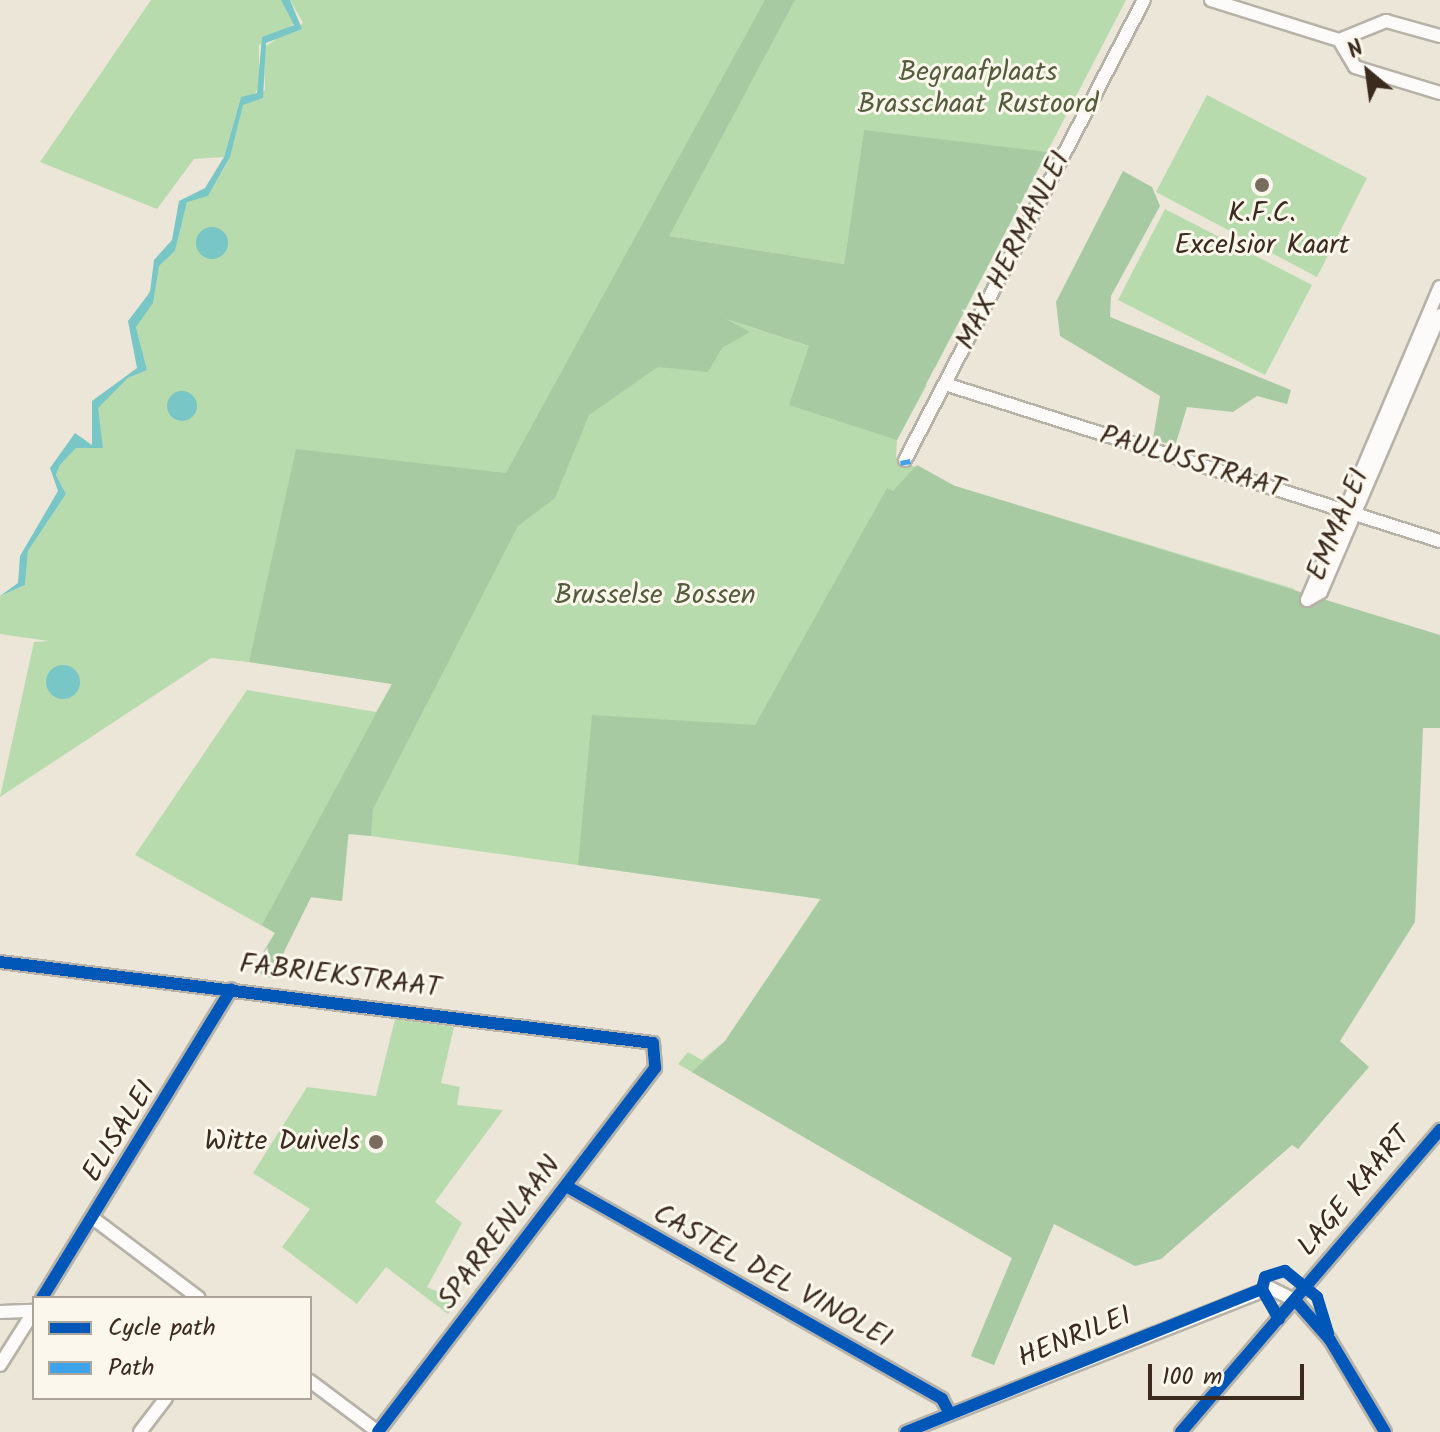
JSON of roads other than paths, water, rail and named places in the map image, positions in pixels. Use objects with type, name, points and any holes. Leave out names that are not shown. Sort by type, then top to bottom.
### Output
[{"type":"street","name":"MAX HERMANLEI","points":[[905,460],[1144,0]]},
{"type":"street","points":[[1211,0],[1339,40],[1386,21],[1440,36]]},
{"type":"street","points":[[1339,40],[1355,67],[1440,93]]},
{"type":"street","name":"EMMALEI","points":[[1440,287],[1350,512],[1321,592],[1307,600],[1350,512],[1440,315]]},
{"type":"street","name":"PAULUSSTRAAT","points":[[945,384],[1440,541]]},
{"type":"street","name":"FABRIEKSTRAAT","points":[[0,962],[640,1037],[653,1043],[658,1061]]},
{"type":"street","name":"ELISALEI","points":[[43,1296],[94,1219],[231,989]]},
{"type":"street","name":"SPARRENLAAN","points":[[378,1432],[658,1061]]},
{"type":"street","name":"LAGE KAART","points":[[1181,1432],[1440,1130]]},
{"type":"street","name":"CASTEL DEL VINOLEI","points":[[566,1186],[942,1399],[950,1414]]},
{"type":"street","points":[[94,1219],[196,1296]]},
{"type":"street","name":"HENRILEI","points":[[906,1432],[1262,1289],[1295,1300]]},
{"type":"street","points":[[1295,1300],[1330,1340],[1385,1432]]},
{"type":"street","points":[[0,1312],[32,1311]]},
{"type":"street","points":[[0,1365],[32,1314]]},
{"type":"street","points":[[312,1382],[378,1432]]},
{"type":"street","points":[[140,1432],[164,1400]]},
{"type":"water","points":[[281,0],[290,0],[302,29],[266,43],[263,98],[243,105],[230,157],[208,196],[187,202],[175,251],[159,266],[153,303],[136,327],[147,370],[128,378],[98,408],[103,448],[76,448],[60,465],[56,475],[66,494],[28,551],[25,585],[0,596],[18,583],[20,556],[58,491],[50,468],[75,433],[92,445],[92,401],[137,368],[128,321],[150,292],[154,260],[172,240],[179,201],[205,188],[224,157],[241,97],[257,93],[262,37],[294,25]]},
{"type":"water","points":[[212,227],[223,232],[228,243],[223,254],[212,259],[201,254],[196,243],[201,232]]},
{"type":"water","points":[[182,391],[193,395],[197,406],[193,417],[182,421],[171,417],[167,406],[171,395]]},
{"type":"water","points":[[63,665],[75,670],[80,682],[75,694],[63,699],[51,694],[46,682],[51,670]]},
{"type":"place","name":"K.F.C. Excelsior Kaart","points":[[1262,185]]},
{"type":"place","name":"Witte Duivels","points":[[376,1142]]},
{"type":"park label","name":"Begraafplaats Brasschaat Rustoord","points":[[978,89]]},
{"type":"park label","name":"Brusselse Bossen","points":[[655,596]]}]
